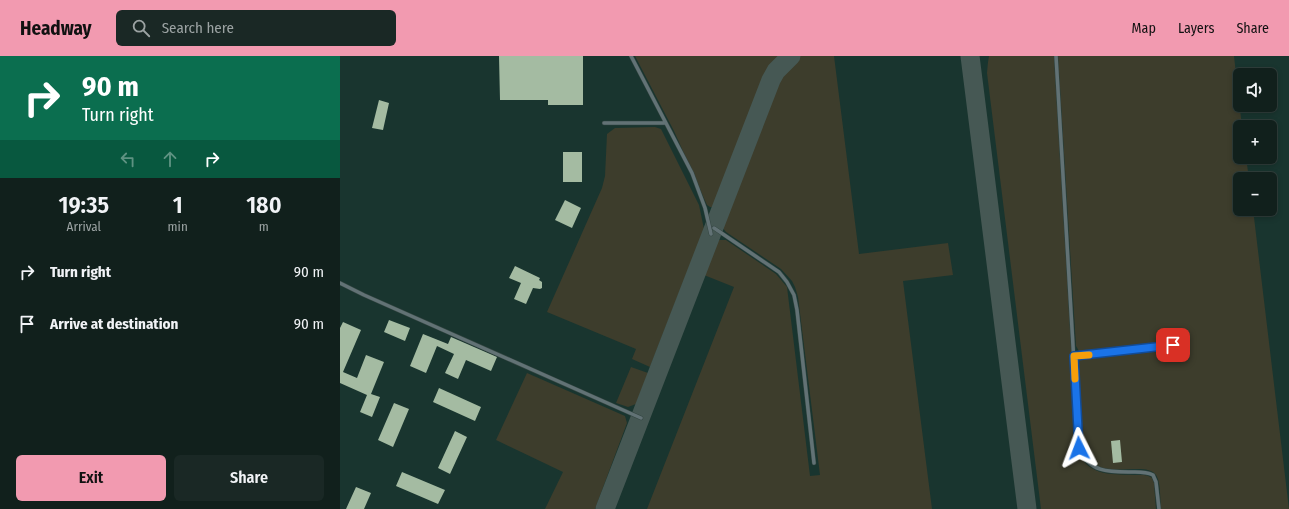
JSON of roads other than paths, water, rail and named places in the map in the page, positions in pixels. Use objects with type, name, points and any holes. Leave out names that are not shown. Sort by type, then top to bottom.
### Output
[{"type":"lane","points":[[631,56],[692,173],[705,208],[711,234]]},
{"type":"lane","points":[[1056,56],[1079,448],[1081,453],[1092,465],[1101,470],[1110,472],[1146,472],[1153,475],[1156,482],[1159,509]]},
{"type":"lane","points":[[604,123],[665,123]]},
{"type":"lane","points":[[714,228],[779,272],[787,282],[794,295],[797,310],[814,463]]},
{"type":"lane","points":[[340,283],[641,418]]},
{"type":"lane","points":[[1074,356],[1173,345]]}]
